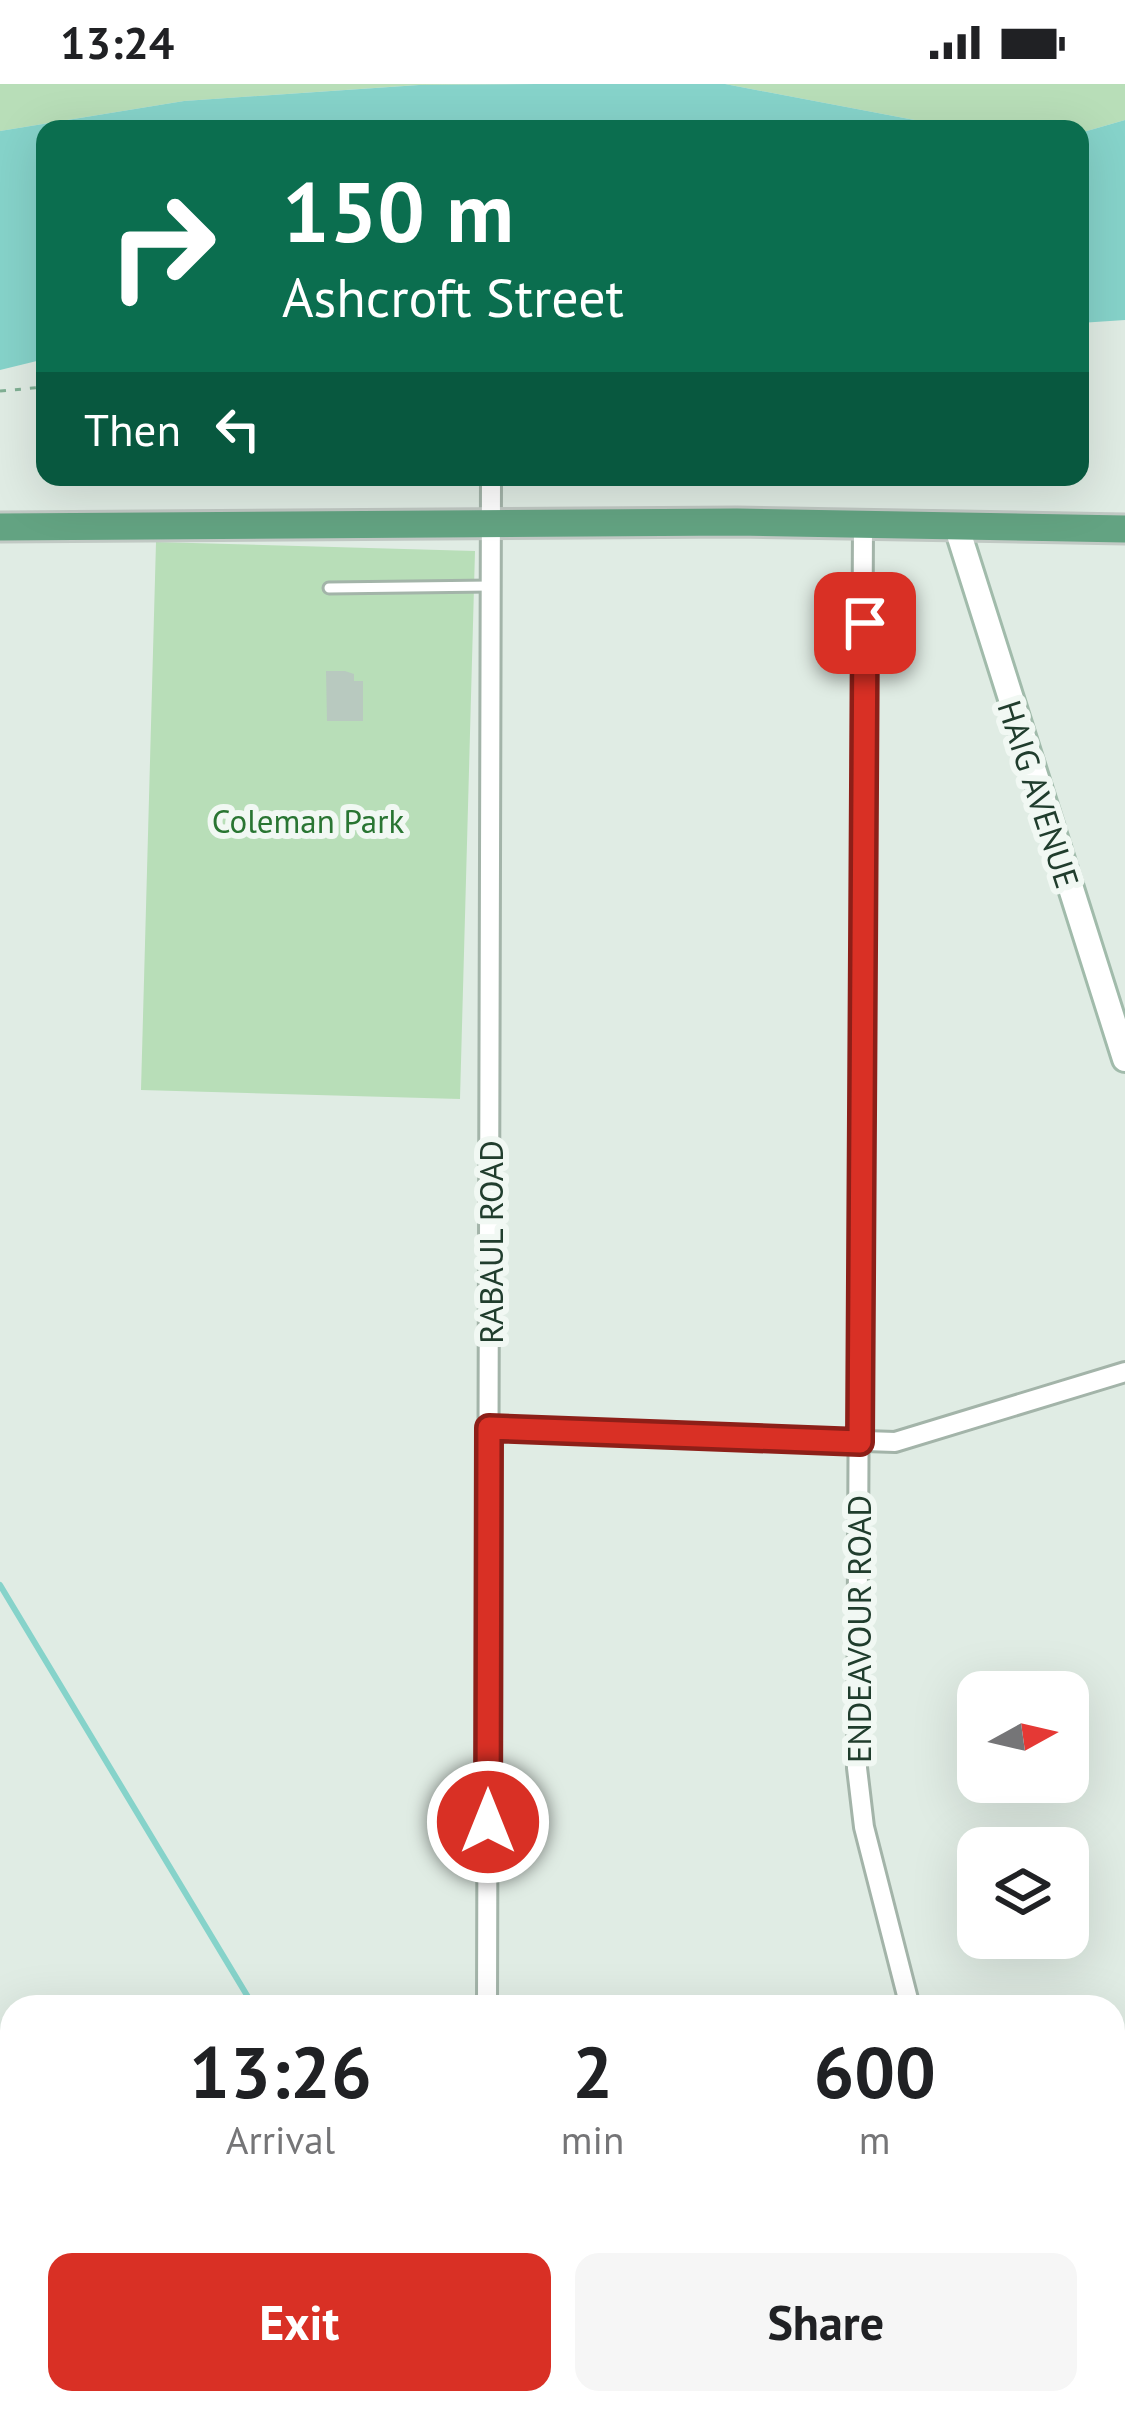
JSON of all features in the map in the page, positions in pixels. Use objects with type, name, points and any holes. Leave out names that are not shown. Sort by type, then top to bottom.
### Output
[{"type":"main road","points":[[0,527],[1125,529]]},
{"type":"main road","name":"HAIG AVENUE","points":[[957,528],[1125,1059]]},
{"type":"street","name":"RABAUL ROAD","points":[[487,1995],[491,486]]},
{"type":"street","name":"ENDEAVOUR ROAD","points":[[862,525],[858,1788],[907,1995]]},
{"type":"street","points":[[489,1428],[860,1442],[921,1438],[1125,1372]]},
{"type":"lane","points":[[329,588],[491,586]]},
{"type":"path","points":[[0,391],[36,388]]},
{"type":"green space","points":[[0,84],[537,84],[418,85],[184,101],[67,120],[36,120],[36,125],[0,131]]},
{"type":"green space","points":[[725,84],[1125,84],[1125,120],[1089,130],[1089,120],[915,120]]},
{"type":"green space","name":"Coleman Park","points":[[156,542],[475,551],[460,1099],[141,1090]]},
{"type":"water","points":[[725,84],[915,120],[67,120],[184,101],[419,85]]},
{"type":"water","points":[[1125,120],[1125,320],[1089,322],[1089,130]]},
{"type":"water","points":[[36,125],[36,361],[0,370],[0,131]]},
{"type":"building","points":[[326,671],[345,671],[354,674],[354,681],[363,681],[363,721],[327,721]]},
{"type":"waterway","points":[[0,1585],[247,1995]]},
{"type":"route","points":[[488,1822],[489,1428],[860,1442],[865,623]]}]
